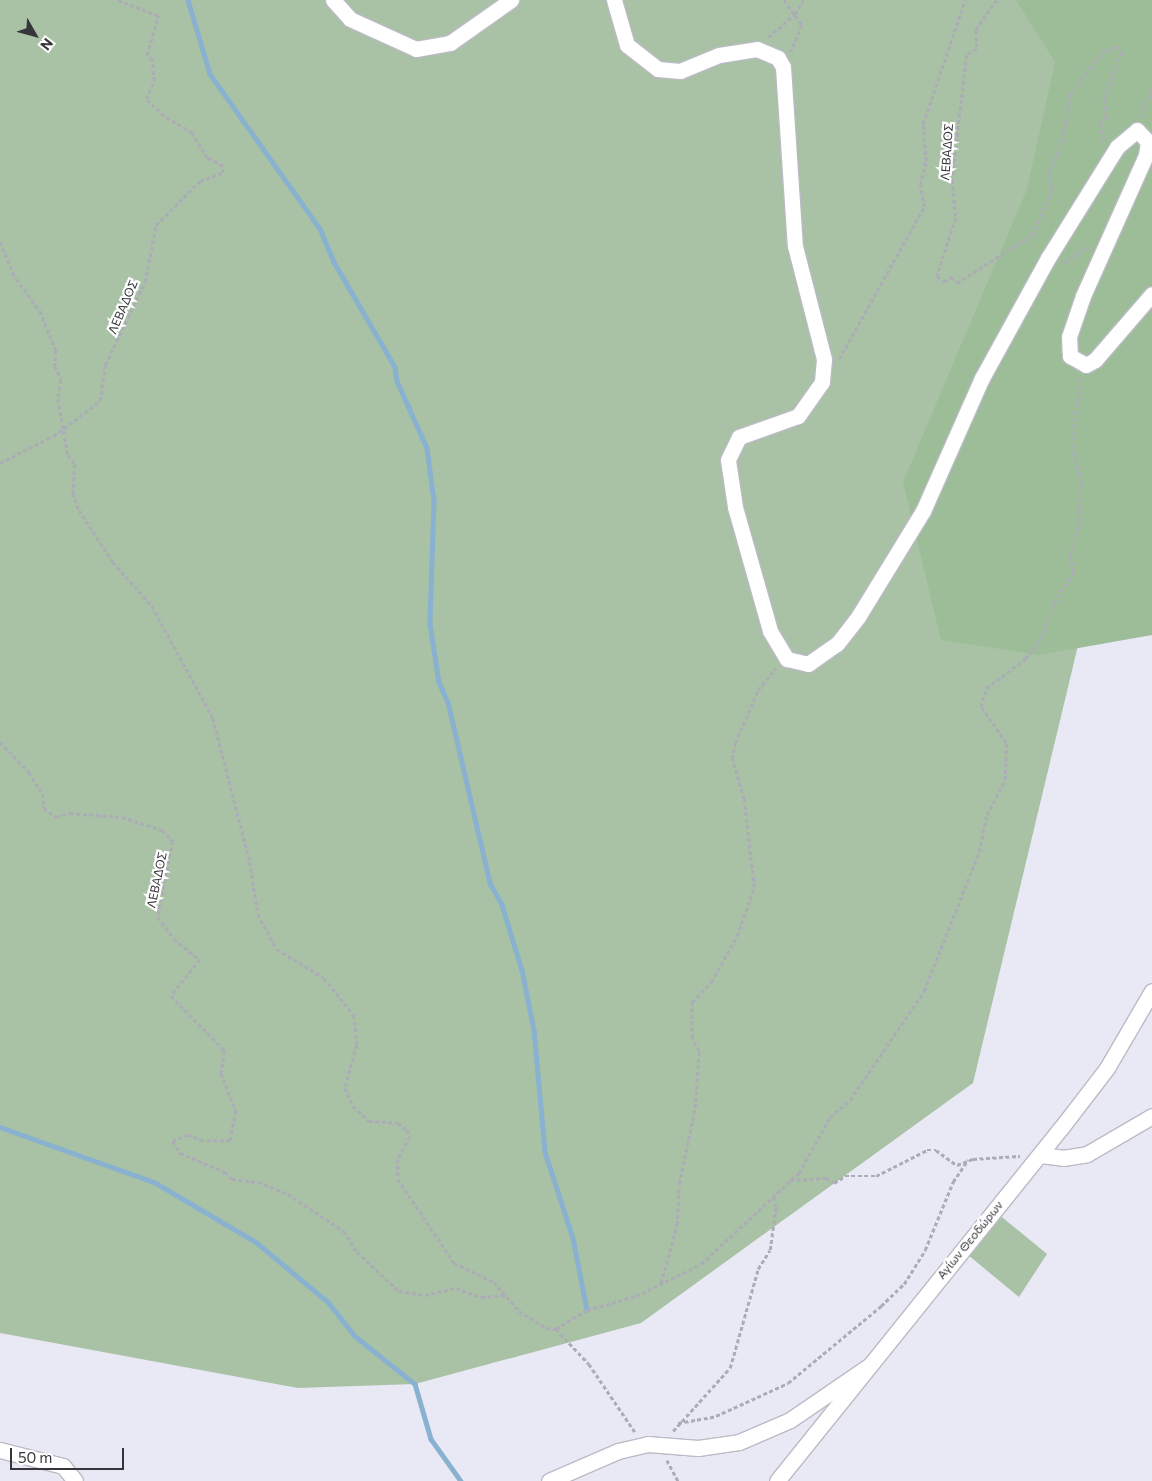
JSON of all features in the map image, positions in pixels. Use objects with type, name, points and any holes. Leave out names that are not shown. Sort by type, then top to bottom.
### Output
[{"type":"street","points":[[333,0],[350,19],[416,48],[450,43],[510,0]]},
{"type":"street","points":[[614,0],[627,45],[658,69],[680,71],[719,55],[753,50],[778,58],[784,73],[795,246],[824,359],[823,374],[814,398],[798,416],[739,437],[728,460],[735,507],[770,631],[787,659],[808,664],[837,644],[863,609],[923,510],[982,378],[1041,270],[1117,147],[1133,132],[1144,133],[1146,155],[1105,244],[1069,337],[1067,347],[1077,363],[1095,360],[1152,294]]},
{"type":"street","name":"Αγίων Θεοδώρων","points":[[777,1481],[877,1362],[1107,1068],[1152,991]]},
{"type":"street","points":[[1038,1157],[1063,1158],[1087,1154],[1152,1116]]},
{"type":"street","points":[[549,1481],[642,1445],[698,1448],[739,1442],[790,1420],[877,1362]]},
{"type":"street","points":[[0,1450],[63,1466],[75,1481]]},
{"type":"path","name":"ΛΕΒΑΔΟΣ","points":[[0,464],[100,401],[108,360],[144,282],[156,224],[200,181],[222,173],[223,166],[207,158],[192,133],[151,107],[146,99],[154,81],[152,60],[147,55],[158,16],[116,0]]},
{"type":"path","points":[[784,0],[792,6],[802,25],[784,73]]},
{"type":"path","points":[[753,50],[795,14],[803,0]]},
{"type":"path","points":[[823,374],[844,354],[924,207],[920,185],[926,161],[923,124],[965,0]]},
{"type":"path","name":"ΛΕΒΑΔΟΣ","points":[[997,0],[976,30],[977,49],[968,55],[952,180],[956,218],[937,276],[944,282],[951,277],[956,283],[1032,234],[1052,190],[1048,174],[1060,149],[1070,95],[1101,53],[1117,46],[1122,52],[1104,100],[1107,117],[1100,124],[1109,148],[1117,147]]},
{"type":"path","points":[[1133,132],[1152,88]]},
{"type":"path","points":[[0,242],[16,280],[40,311],[56,350],[55,366],[61,380],[58,399],[68,455],[74,464],[73,493],[79,510],[113,562],[152,606],[213,718],[250,862],[258,914],[277,949],[324,978],[354,1015],[357,1045],[345,1088],[353,1106],[369,1121],[398,1123],[407,1130],[410,1136],[398,1159],[398,1179],[429,1232],[454,1263],[494,1282],[508,1295],[519,1311],[556,1329],[589,1364],[642,1445]]},
{"type":"path","points":[[1041,270],[1060,266],[1086,247],[1105,244]]},
{"type":"path","points":[[556,1329],[587,1310],[660,1284],[700,1264],[773,1194],[799,1173],[830,1117],[850,1100],[924,991],[979,852],[988,814],[1005,780],[1006,743],[999,730],[985,719],[981,702],[986,688],[1025,658],[1042,639],[1054,603],[1073,572],[1070,555],[1081,482],[1074,454],[1076,406],[1082,386],[1077,363]]},
{"type":"path","points":[[660,1284],[678,1225],[679,1184],[695,1108],[699,1051],[692,1038],[692,1002],[711,982],[738,936],[754,887],[744,799],[732,759],[734,743],[758,690],[787,659]]},
{"type":"path","name":"ΛΕΒΑΔΟΣ","points":[[0,742],[28,772],[43,794],[44,808],[56,817],[70,813],[122,817],[162,830],[173,841],[158,917],[174,939],[200,960],[171,996],[226,1051],[221,1073],[236,1111],[230,1141],[188,1135],[173,1141],[180,1153],[226,1172],[232,1179],[258,1182],[288,1194],[344,1231],[357,1252],[399,1292],[425,1296],[456,1288],[481,1297],[508,1295]]},
{"type":"path","points":[[790,1180],[826,1178],[834,1183],[845,1176],[876,1176],[926,1150],[936,1150],[957,1164],[968,1160],[1011,1155],[1038,1157]]},
{"type":"path","points":[[678,1423],[716,1416],[788,1383],[881,1306],[904,1284],[925,1250],[953,1182],[968,1160]]},
{"type":"path","points":[[678,1481],[667,1460],[666,1445],[678,1423],[730,1368],[758,1269],[770,1250],[776,1207],[773,1194]]},
{"type":"green space","points":[[0,0],[1152,0],[1118,479],[973,1083],[641,1323],[415,1384],[298,1388],[0,1333]]},
{"type":"green space","points":[[1016,0],[1152,0],[1152,635],[1039,655],[941,640],[903,482],[1027,189],[1055,62]]},
{"type":"green space","points":[[997,1213],[1047,1254],[1019,1297],[968,1255]]},
{"type":"waterway","points":[[188,0],[210,74],[320,229],[334,262],[395,367],[397,381],[427,448],[434,501],[430,624],[439,682],[448,702],[490,883],[502,905],[522,970],[534,1030],[545,1152],[573,1238],[587,1310]]},
{"type":"waterway","points":[[0,1127],[154,1182],[256,1242],[328,1302],[355,1336],[415,1384],[431,1439],[461,1481]]}]
